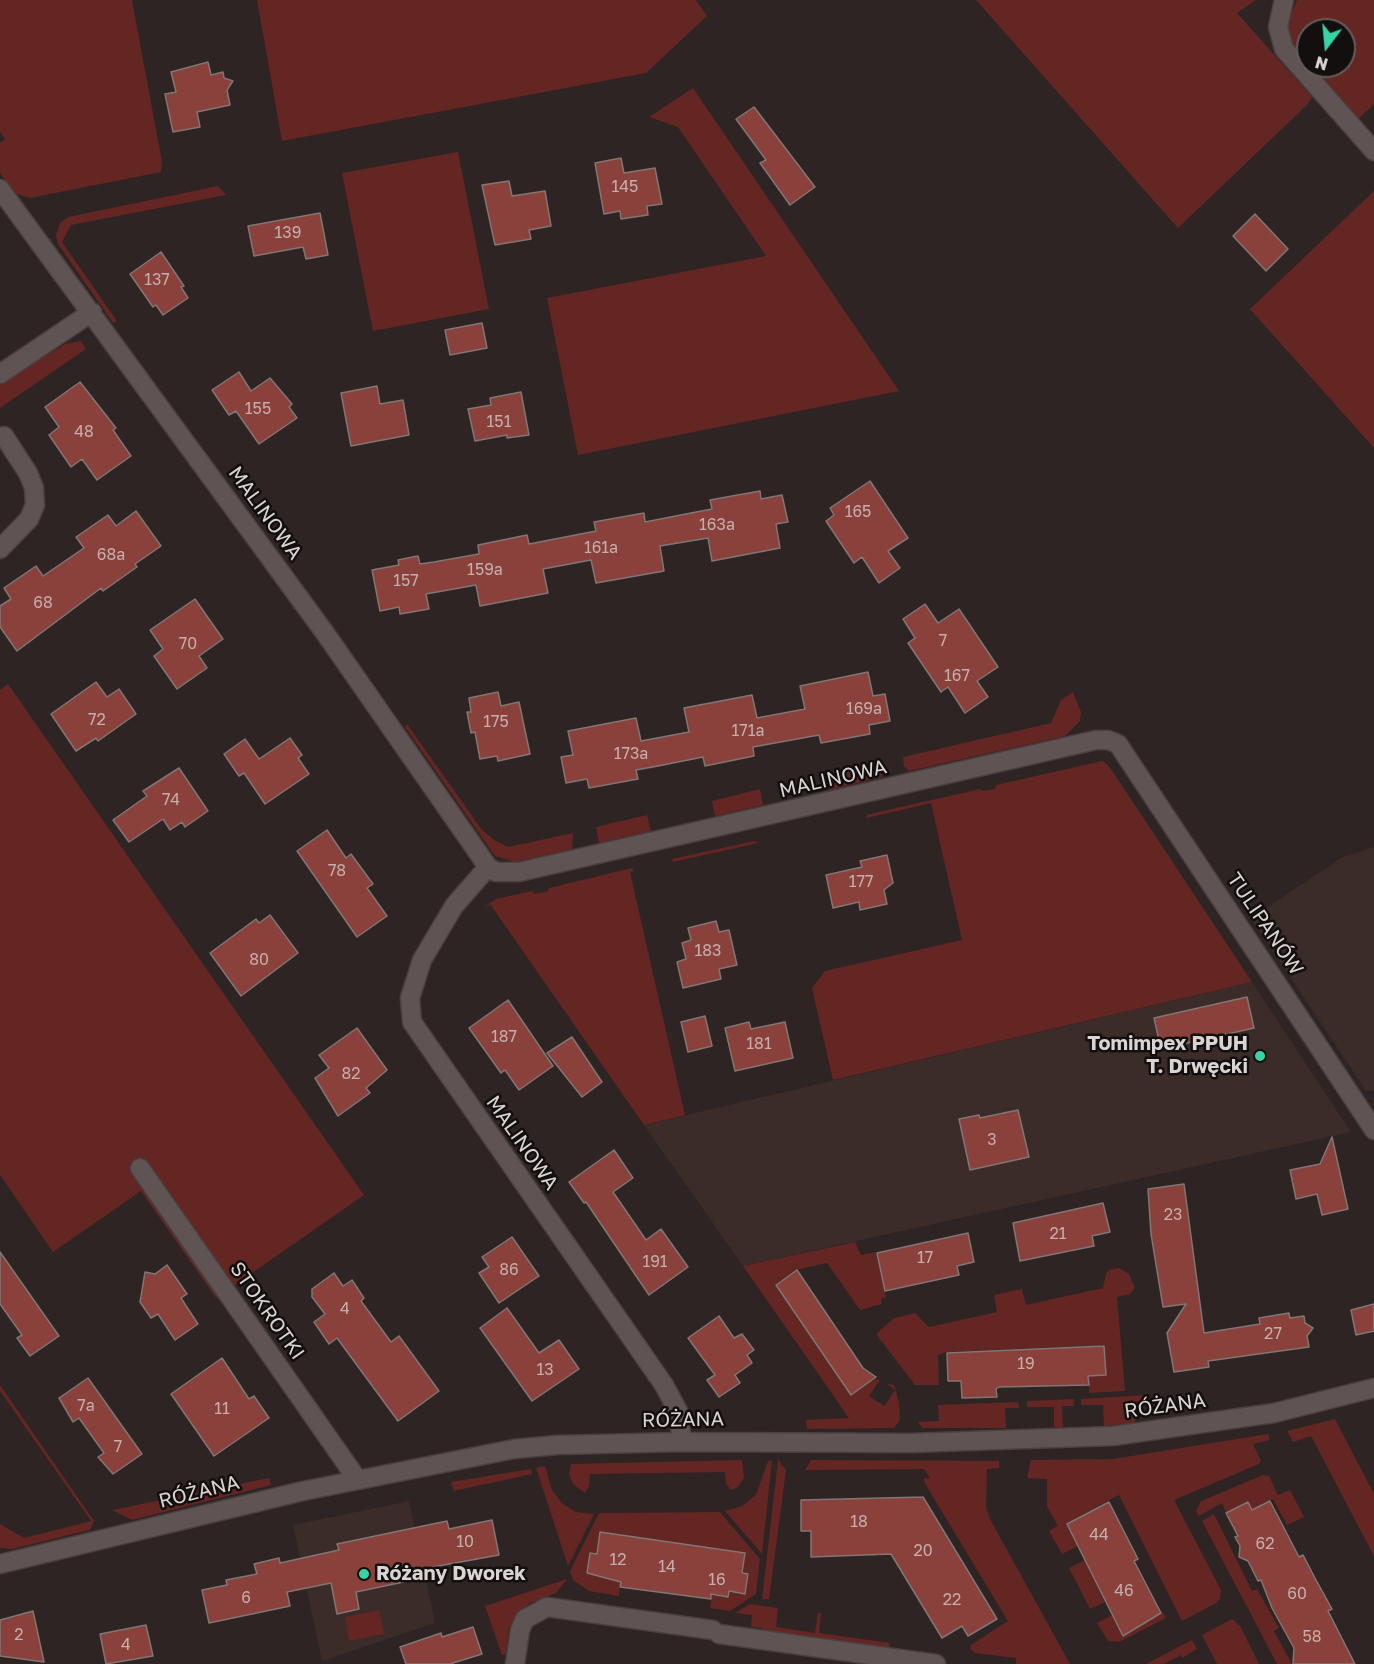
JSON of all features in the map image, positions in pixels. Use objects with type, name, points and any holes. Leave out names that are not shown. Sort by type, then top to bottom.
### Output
[{"type":"street","points":[[1284,0],[1278,27],[1284,49],[1374,151]]},
{"type":"street","name":"MALINOWA","points":[[0,189],[325,633],[488,867],[496,872],[519,872],[1096,741],[1108,740],[1118,744]]},
{"type":"street","points":[[0,374],[92,312]]},
{"type":"street","points":[[0,549],[29,519],[35,505],[34,488],[28,473],[4,436]]},
{"type":"street","name":"TULIPANÓW","points":[[1118,744],[1374,1130]]},
{"type":"street","name":"MALINOWA","points":[[488,867],[454,906],[422,960],[410,998],[412,1022],[664,1385],[678,1411],[682,1442]]},
{"type":"street","name":"STOKROTKI","points":[[140,1168],[357,1479]]},
{"type":"street","name":"RÓŻANA","points":[[0,1564],[357,1479],[514,1449],[557,1445],[682,1442],[911,1443],[1113,1436],[1274,1413],[1374,1388]]},
{"type":"street","points":[[515,1664],[520,1630],[525,1619],[547,1607],[936,1664]]},
{"type":"shaded area","points":[[0,0],[132,0],[162,162],[161,172],[30,198],[14,193],[0,173],[0,143],[5,139],[0,132]]},
{"type":"shaded area","points":[[257,0],[696,0],[707,16],[646,73],[282,141]]},
{"type":"shaded area","points":[[976,0],[1256,0],[1237,13],[1312,97],[1307,105],[1178,228]]},
{"type":"shaded area","points":[[1297,0],[1374,0],[1374,104],[1358,119],[1322,78],[1356,78],[1356,18],[1296,18],[1296,48],[1287,24]]},
{"type":"shaded area","points":[[693,88],[899,391],[578,455],[547,298],[766,256],[678,127],[649,117]]},
{"type":"shaded area","points":[[458,152],[489,309],[373,331],[342,173]]},
{"type":"shaded area","points":[[218,186],[226,195],[71,225],[62,242],[117,321],[113,323],[58,244],[56,235],[60,223],[68,217]]},
{"type":"shaded area","points":[[1374,191],[1374,448],[1250,309]]},
{"type":"shaded area","points":[[81,341],[86,349],[0,408],[0,384],[65,344]]},
{"type":"shaded area","points":[[8,684],[364,1195],[216,1298],[141,1191],[53,1252],[0,1175],[0,690]]},
{"type":"shaded area","points":[[1073,692],[1081,712],[1080,721],[1065,736],[909,771],[904,766],[903,757],[1051,723],[1061,700]]},
{"type":"shaded area","points":[[407,724],[482,830],[494,840],[508,847],[573,833],[572,849],[515,862],[495,856],[405,727]]},
{"type":"shaded area","points":[[1102,761],[1115,775],[1252,982],[833,1080],[812,988],[825,971],[962,940],[931,803],[867,818],[866,815],[980,789],[982,791],[995,789],[996,785]]},
{"type":"shaded area","points":[[879,762],[882,777],[829,790],[826,774]]},
{"type":"shaded area","points":[[760,789],[763,805],[715,816],[712,801]]},
{"type":"shaded area","points":[[647,815],[651,831],[599,843],[596,827]]},
{"type":"shaded area","points":[[754,841],[758,843],[673,862],[672,859]]},
{"type":"shaded area","points":[[1374,847],[1374,1091],[1366,1091],[1251,918],[1343,857]]},
{"type":"shaded area","points":[[632,868],[634,871],[630,872],[685,1115],[644,1125],[490,904],[482,908],[496,899],[532,891],[535,894],[548,891],[549,888]]},
{"type":"shaded area","points":[[1252,982],[1351,1132],[743,1266],[644,1125]]},
{"type":"shaded area","points":[[855,1242],[861,1255],[876,1252],[886,1297],[881,1299],[882,1304],[860,1310],[827,1263],[796,1270],[775,1284],[851,1395],[875,1379],[880,1380],[869,1396],[884,1406],[895,1390],[887,1384],[894,1385],[899,1402],[900,1420],[894,1428],[807,1429],[806,1420],[849,1418],[743,1266]]},
{"type":"shaded area","points":[[1119,1268],[1129,1274],[1135,1288],[1130,1294],[1117,1297],[1125,1391],[1089,1393],[1089,1376],[1106,1375],[1104,1345],[947,1352],[938,1355],[939,1385],[915,1385],[876,1334],[894,1318],[915,1313],[929,1327],[997,1312],[994,1295],[1022,1289],[1026,1305],[1103,1288],[1109,1270]]},
{"type":"shaded area","points":[[0,1385],[94,1521],[90,1530],[12,1549],[0,1548],[0,1524],[24,1538],[91,1521],[0,1391]]},
{"type":"shaded area","points":[[1145,1395],[1143,1411],[1133,1423],[1104,1426],[1103,1405],[1081,1405],[1081,1399]]},
{"type":"shaded area","points":[[1074,1399],[1074,1406],[1062,1406],[1063,1427],[1054,1427],[1054,1407],[1027,1407],[1027,1401]]},
{"type":"shaded area","points":[[1018,1402],[1019,1408],[1005,1408],[1006,1428],[923,1428],[918,1422],[939,1421],[938,1405]]},
{"type":"shaded area","points":[[1335,1419],[1374,1494],[1374,1556],[1311,1436],[1293,1442],[1287,1431]]},
{"type":"shaded area","points":[[1268,1434],[1270,1440],[1253,1444],[1261,1461],[1259,1464],[1174,1500],[1221,1590],[1220,1599],[1216,1603],[1182,1621],[1119,1495],[1067,1523],[1078,1546],[1062,1554],[1049,1531],[1058,1526],[1047,1506],[1047,1479],[1027,1478],[1031,1460],[1113,1459]]},
{"type":"shaded area","points":[[742,1460],[744,1478],[738,1487],[731,1490],[726,1484],[725,1472],[590,1474],[589,1486],[585,1493],[573,1484],[569,1474],[571,1464]]},
{"type":"shaded area","points":[[772,1460],[762,1554],[725,1511],[742,1506],[756,1495],[768,1461]]},
{"type":"shaded area","points":[[778,1460],[786,1470],[769,1599],[762,1599]]},
{"type":"shaded area","points":[[811,1460],[999,1461],[999,1468],[987,1469],[986,1507],[990,1519],[1070,1664],[1016,1664],[1016,1658],[975,1653],[970,1649],[971,1645],[1008,1621],[930,1492],[923,1479],[930,1478],[924,1469],[805,1470]]},
{"type":"shaded area","points":[[545,1466],[552,1490],[562,1503],[576,1512],[594,1514],[568,1566],[536,1468]]},
{"type":"shaded area","points":[[531,1469],[532,1474],[454,1491],[451,1482]]},
{"type":"shaded area","points":[[1263,1475],[1269,1476],[1278,1495],[1290,1490],[1304,1517],[1287,1525],[1273,1499],[1252,1510],[1248,1501],[1226,1512],[1222,1503],[1199,1516],[1196,1511],[1201,1501]]},
{"type":"shaded area","points":[[269,1478],[271,1485],[132,1520],[112,1510]]},
{"type":"shaded area","name":"Różany Dworek","points":[[409,1501],[435,1623],[322,1661],[293,1525]]},
{"type":"shaded area","points":[[720,1512],[760,1559],[756,1594],[730,1611],[710,1608],[712,1595],[728,1597],[729,1592],[746,1594],[749,1574],[743,1573],[745,1553],[715,1548],[714,1557],[692,1545],[677,1543],[676,1547],[667,1541],[650,1539],[641,1542],[639,1537],[628,1545],[629,1536],[600,1532],[597,1553],[590,1552],[587,1573],[620,1582],[619,1596],[589,1591],[573,1580],[570,1571],[599,1513]]},
{"type":"shaded area","points":[[1214,1514],[1252,1591],[1257,1589],[1279,1628],[1274,1631],[1292,1664],[1277,1664],[1202,1521]]},
{"type":"shaded area","points":[[1085,1560],[1105,1602],[1090,1609],[1069,1568]]},
{"type":"shaded area","points":[[567,1579],[556,1593],[530,1603],[519,1612],[509,1628],[506,1654],[502,1655],[485,1606]]},
{"type":"shaded area","points":[[750,1604],[778,1608],[776,1627],[815,1633],[818,1613],[821,1613],[819,1633],[890,1643],[888,1651],[761,1634],[762,1628],[751,1627],[752,1615],[735,1613]]},
{"type":"shaded area","points":[[379,1610],[384,1634],[349,1641],[345,1617]]},
{"type":"shaded area","points":[[1163,1612],[1166,1618],[1119,1642],[1108,1641],[1097,1623],[1112,1615],[1123,1637]]},
{"type":"shaded area","points":[[1232,1619],[1240,1626],[1259,1664],[1217,1664],[1202,1635]]},
{"type":"shaded area","points":[[1192,1640],[1197,1649],[1182,1658],[1181,1655],[1164,1664],[1146,1664]]},
{"type":"building","points":[[208,62],[211,75],[223,72],[224,78],[233,81],[227,90],[230,105],[197,112],[200,127],[173,132],[165,94],[176,92],[171,72]]},
{"type":"building","points":[[754,107],[815,187],[790,205],[760,163],[766,160],[736,119]]},
{"type":"building","points":[[621,158],[624,173],[655,168],[662,204],[647,206],[648,215],[621,219],[620,211],[604,214],[595,163]]},
{"type":"building","points":[[509,181],[512,196],[545,191],[551,226],[529,230],[531,239],[495,245],[482,185]]},
{"type":"building","points":[[320,213],[328,255],[306,259],[303,247],[254,256],[248,226]]},
{"type":"building","points":[[1255,214],[1288,249],[1266,271],[1233,236]]},
{"type":"building","points":[[161,252],[184,286],[181,287],[188,298],[163,315],[156,305],[153,307],[130,274]]},
{"type":"building","points":[[482,323],[487,348],[450,355],[445,330]]},
{"type":"building","points":[[239,372],[251,391],[270,378],[292,404],[289,407],[297,418],[259,444],[236,411],[229,415],[212,390]]},
{"type":"building","points":[[80,382],[116,428],[113,430],[131,456],[97,480],[82,459],[71,467],[49,435],[59,427],[45,407]]},
{"type":"building","points":[[377,386],[380,404],[403,400],[409,435],[351,446],[341,393]]},
{"type":"building","points":[[521,392],[529,435],[507,438],[507,435],[475,441],[468,409],[491,405],[490,398]]},
{"type":"building","points":[[870,481],[908,538],[888,551],[900,568],[879,583],[862,557],[854,563],[826,521],[834,515],[830,508]]},
{"type":"building","points":[[760,491],[761,499],[782,495],[788,522],[776,524],[780,548],[712,561],[708,538],[660,546],[664,571],[596,583],[591,560],[543,569],[548,593],[480,606],[476,585],[426,594],[429,609],[400,614],[399,607],[380,611],[372,570],[399,565],[398,560],[418,556],[420,564],[479,554],[478,545],[527,535],[529,544],[596,531],[594,522],[644,513],[645,522],[712,509],[710,500]]},
{"type":"building","points":[[136,511],[161,546],[135,564],[137,567],[103,591],[101,588],[17,651],[0,627],[0,606],[11,599],[4,588],[36,566],[43,576],[84,548],[76,537],[108,515],[116,526]]},
{"type":"building","points":[[195,599],[223,639],[199,656],[207,668],[177,689],[154,656],[163,649],[150,630]]},
{"type":"building","points":[[925,604],[938,623],[959,609],[998,667],[977,681],[988,697],[965,713],[948,687],[941,692],[908,643],[915,638],[903,619]]},
{"type":"building","points":[[868,672],[873,696],[885,694],[890,721],[869,725],[870,734],[821,743],[819,735],[753,747],[754,756],[705,766],[703,757],[636,770],[638,779],[589,788],[587,779],[566,783],[561,757],[573,755],[568,731],[636,718],[641,741],[689,732],[684,708],[752,695],[757,718],[805,709],[800,686]]},
{"type":"building","points":[[96,682],[107,697],[119,689],[136,714],[98,741],[96,738],[76,751],[51,714]]},
{"type":"building","points":[[498,692],[501,706],[519,702],[530,754],[498,761],[497,756],[480,759],[475,732],[471,733],[467,712],[471,712],[469,698]]},
{"type":"building","points":[[290,738],[302,755],[298,758],[309,774],[265,804],[244,773],[239,776],[224,754],[245,739],[259,759]]},
{"type":"building","points":[[179,768],[208,811],[185,827],[182,822],[170,830],[163,819],[129,842],[113,820],[147,796],[143,791]]},
{"type":"building","points":[[327,830],[346,858],[351,854],[373,884],[367,888],[387,916],[357,937],[297,851]]},
{"type":"building","points":[[887,855],[893,883],[884,890],[887,904],[860,910],[859,902],[833,908],[826,875],[862,867],[860,861]]},
{"type":"building","points":[[270,915],[298,953],[241,996],[210,953],[256,919],[259,923]]},
{"type":"building","points":[[716,921],[719,932],[729,930],[737,965],[719,969],[721,979],[683,988],[677,962],[686,959],[682,943],[691,940],[688,928]]},
{"type":"building","points":[[1247,997],[1254,1028],[1161,1049],[1154,1018]]},
{"type":"building","points":[[508,1000],[553,1066],[519,1090],[505,1070],[501,1073],[469,1028]]},
{"type":"building","points":[[705,1016],[712,1046],[688,1052],[681,1022]]},
{"type":"building","points":[[749,1022],[751,1029],[785,1022],[793,1058],[735,1071],[725,1028]]},
{"type":"building","points":[[357,1028],[387,1070],[366,1088],[370,1093],[338,1116],[315,1078],[329,1068],[319,1055]]},
{"type":"building","points":[[572,1037],[602,1082],[582,1097],[547,1053]]},
{"type":"building","points":[[1018,1110],[1029,1157],[970,1170],[959,1119],[979,1115],[980,1118]]},
{"type":"building","points":[[1332,1137],[1348,1209],[1322,1215],[1317,1194],[1296,1199],[1290,1170],[1320,1164]]},
{"type":"building","points":[[614,1150],[633,1178],[613,1192],[646,1240],[661,1229],[688,1267],[649,1295],[586,1202],[584,1203],[569,1182]]},
{"type":"building","points":[[1184,1184],[1204,1333],[1260,1324],[1259,1318],[1289,1313],[1290,1318],[1304,1316],[1305,1323],[1313,1328],[1307,1336],[1309,1347],[1208,1361],[1209,1367],[1174,1372],[1167,1333],[1186,1304],[1163,1307],[1151,1234],[1148,1189]]},
{"type":"building","points":[[1103,1203],[1110,1232],[1092,1236],[1094,1246],[1020,1261],[1013,1223]]},
{"type":"building","points":[[968,1233],[974,1262],[957,1266],[959,1275],[885,1291],[877,1253]]},
{"type":"building","points":[[512,1237],[539,1276],[499,1303],[479,1273],[489,1267],[482,1257]]},
{"type":"building","points":[[0,1252],[59,1336],[30,1356],[17,1338],[22,1335],[0,1304]]},
{"type":"building","points":[[167,1265],[187,1294],[181,1298],[198,1324],[175,1340],[158,1314],[151,1318],[140,1302],[145,1272],[155,1274]]},
{"type":"building","points":[[797,1270],[863,1368],[876,1377],[851,1395],[776,1285]]},
{"type":"building","points":[[334,1273],[343,1286],[352,1280],[364,1298],[361,1301],[391,1342],[399,1336],[439,1391],[398,1421],[337,1338],[329,1344],[314,1322],[325,1314],[312,1297],[312,1289]]},
{"type":"building","points":[[1374,1304],[1374,1331],[1356,1335],[1351,1310]]},
{"type":"building","points":[[507,1308],[539,1353],[559,1340],[579,1369],[532,1401],[480,1328]]},
{"type":"building","points":[[719,1316],[734,1338],[742,1334],[754,1350],[747,1355],[752,1363],[735,1375],[740,1383],[719,1397],[707,1380],[715,1375],[688,1338]]},
{"type":"building","points":[[1104,1346],[1106,1375],[1088,1376],[1089,1385],[999,1387],[996,1389],[997,1397],[962,1398],[961,1381],[948,1381],[947,1353]]},
{"type":"building","points":[[222,1358],[249,1399],[254,1396],[269,1418],[214,1456],[171,1394]]},
{"type":"building","points":[[88,1378],[142,1454],[113,1474],[98,1457],[104,1453],[79,1418],[73,1422],[59,1398]]},
{"type":"building","points":[[923,1497],[997,1619],[968,1636],[962,1626],[942,1638],[891,1554],[811,1557],[811,1531],[801,1531],[801,1500]]},
{"type":"building","points":[[1270,1501],[1299,1557],[1303,1555],[1332,1609],[1328,1611],[1355,1664],[1293,1664],[1294,1648],[1272,1608],[1261,1580],[1258,1581],[1248,1561],[1239,1557],[1240,1546],[1235,1537],[1238,1536],[1226,1513],[1248,1502],[1252,1510]]},
{"type":"building","points":[[1109,1502],[1138,1559],[1134,1561],[1161,1613],[1123,1636],[1067,1524]]},
{"type":"building","points":[[492,1520],[499,1555],[411,1571],[413,1580],[356,1592],[359,1609],[337,1614],[331,1583],[287,1592],[290,1606],[209,1623],[202,1590],[227,1585],[226,1580],[257,1574],[254,1564],[279,1558],[280,1563],[339,1550],[337,1544],[447,1521],[449,1529]]},
{"type":"building","points":[[600,1532],[745,1553],[742,1573],[748,1574],[745,1594],[729,1591],[728,1597],[711,1594],[711,1599],[620,1587],[621,1582],[587,1573],[590,1553],[597,1554]]},
{"type":"building","points":[[33,1611],[44,1662],[0,1656],[0,1620]]},
{"type":"building","points":[[146,1625],[153,1656],[106,1664],[100,1634]]},
{"type":"building","points":[[473,1627],[482,1654],[450,1664],[406,1664],[400,1647],[441,1633],[442,1637]]},
{"type":"place","name":"Tomimpex PPUH T. Drwęcki","points":[[1260,1056]]},
{"type":"place","name":"Różany Dworek","points":[[364,1574]]}]
